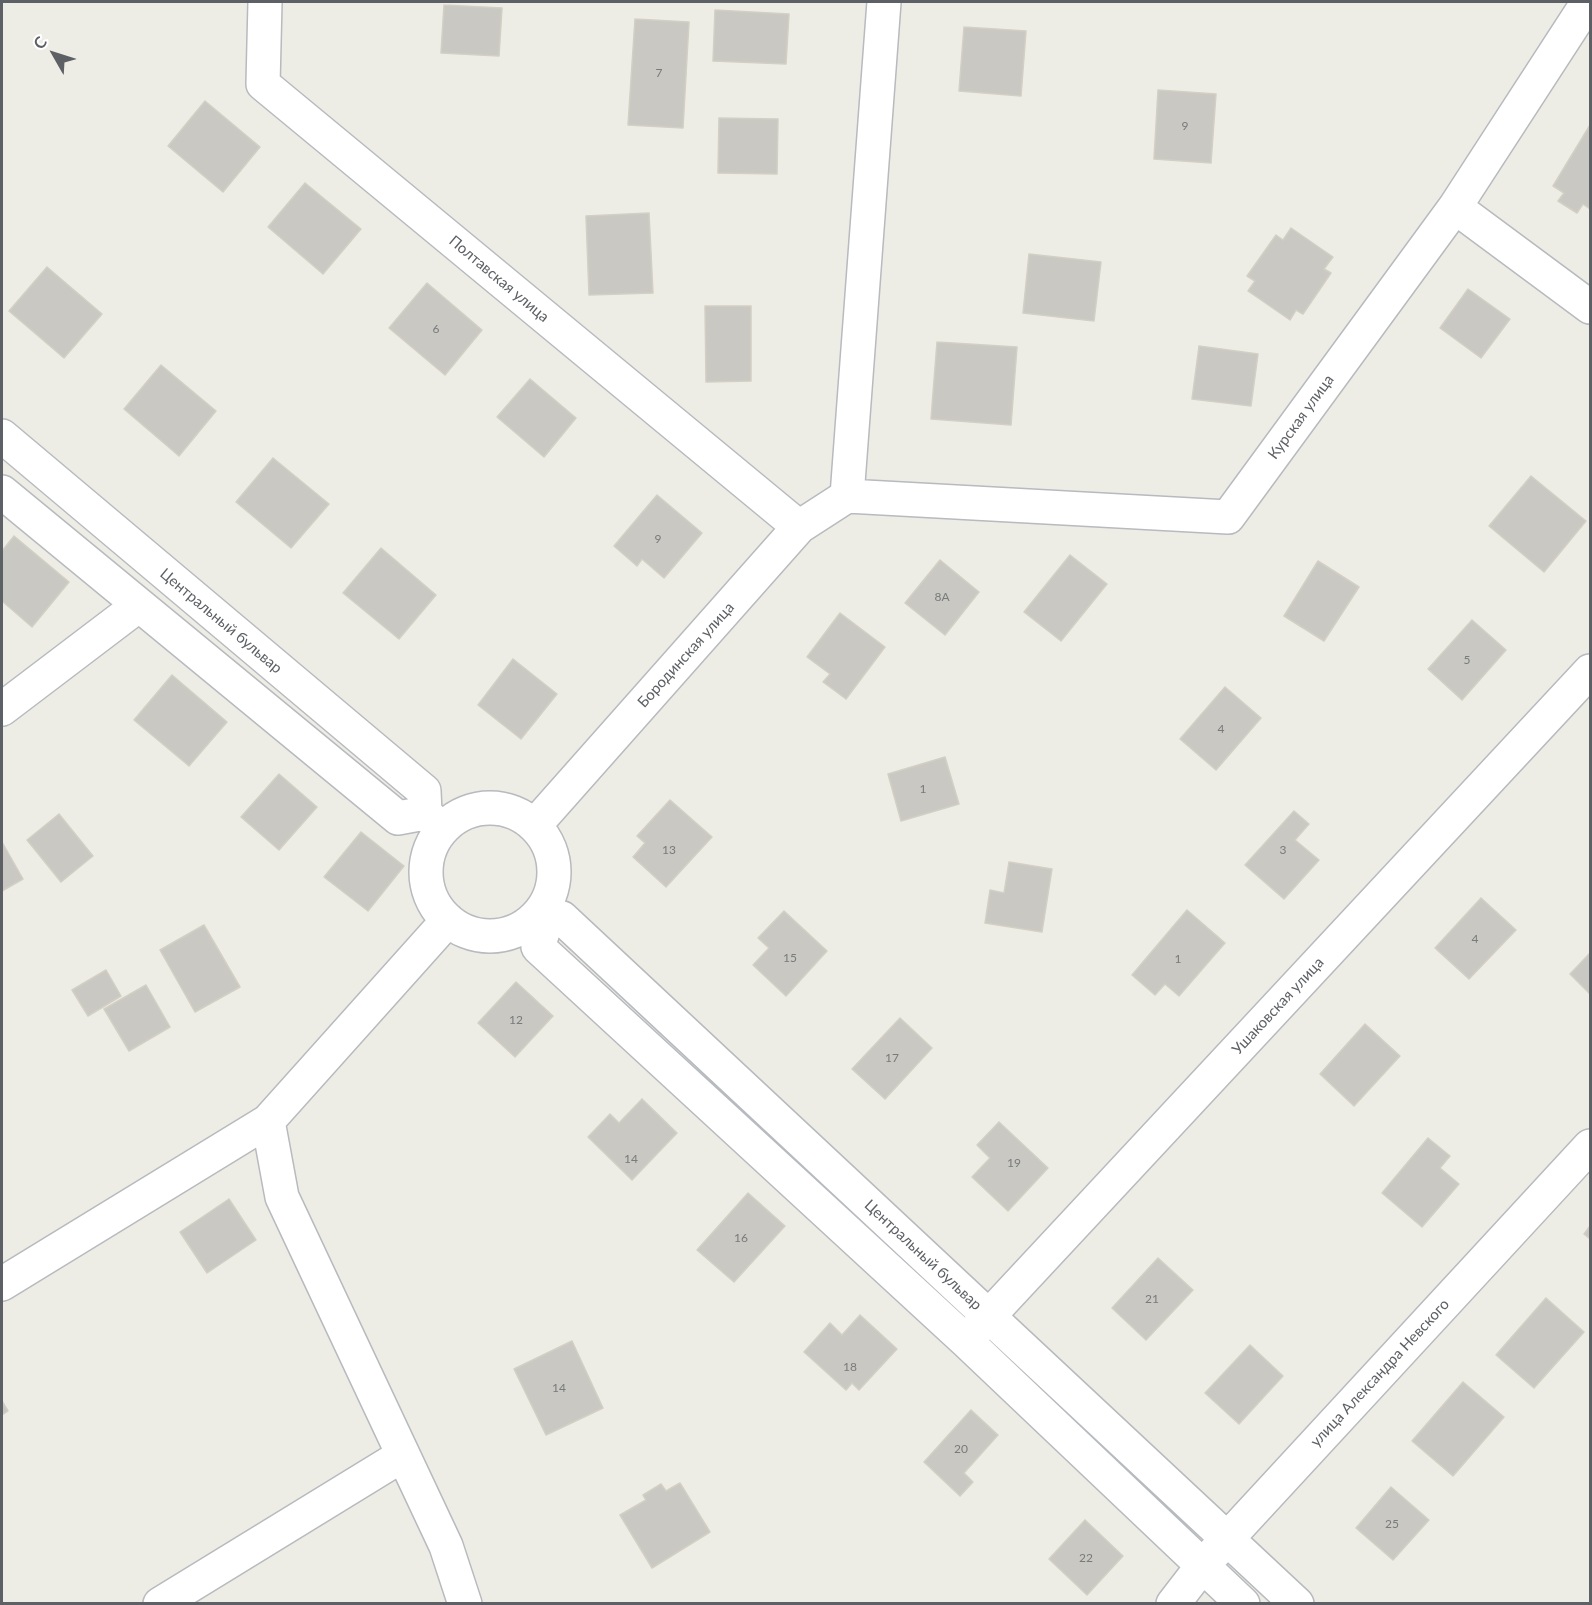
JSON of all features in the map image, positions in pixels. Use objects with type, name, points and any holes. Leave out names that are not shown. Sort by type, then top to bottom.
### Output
[{"type":"street","name":"Полтавская улица","points":[[265,2],[263,84],[799,527]]},
{"type":"street","points":[[847,496],[884,2]]},
{"type":"street","name":"Курская улица","points":[[847,496],[1228,517],[1455,207],[1588,2]]},
{"type":"street","points":[[1455,207],[1590,307]]},
{"type":"street","name":"Центральный бульвар","points":[[2,436],[424,791],[433,821]]},
{"type":"street","points":[[2,492],[398,818],[433,821],[488,807],[513,811],[535,825],[549,845],[555,870],[551,894],[542,919],[538,947],[966,1341],[1244,1604]]},
{"type":"street","name":"Бородинская улица","points":[[535,825],[799,527],[847,496]]},
{"type":"street","points":[[2,709],[139,605]]},
{"type":"street","name":"Ушаковская улица","points":[[966,1341],[1590,671]]},
{"type":"street","points":[[433,821],[427,854],[426,883],[437,910],[458,929],[486,937],[515,932],[542,919]]},
{"type":"street","name":"Центральный бульвар","points":[[542,919],[562,918],[1297,1604]]},
{"type":"street","points":[[2,1284],[268,1121],[448,920]]},
{"type":"street","points":[[268,1121],[282,1197],[446,1546],[465,1604]]},
{"type":"street","name":"улица Александра Невского","points":[[1173,1604],[1203,1565],[1590,1146]]},
{"type":"street","points":[[160,1604],[402,1455]]},
{"type":"building","points":[[444,5],[502,8],[499,56],[441,53]]},
{"type":"building","points":[[715,10],[789,14],[786,64],[713,61]]},
{"type":"building","points":[[635,19],[689,22],[683,128],[628,125]]},
{"type":"building","points":[[964,27],[1026,31],[1021,96],[959,91]]},
{"type":"building","points":[[1158,90],[1216,94],[1211,163],[1154,159]]},
{"type":"building","points":[[205,101],[260,147],[223,192],[168,146]]},
{"type":"building","points":[[719,118],[778,119],[777,174],[718,173]]},
{"type":"building","points":[[1590,125],[1590,209],[1583,204],[1577,213],[1558,201],[1564,193],[1553,186]]},
{"type":"building","points":[[305,183],[361,229],[323,274],[268,227]]},
{"type":"building","points":[[649,213],[653,293],[589,295],[586,216]]},
{"type":"building","points":[[1291,228],[1333,257],[1324,269],[1331,273],[1303,314],[1296,310],[1290,320],[1248,291],[1255,281],[1247,276],[1276,235],[1283,240]]},
{"type":"building","points":[[1029,254],[1101,262],[1094,321],[1023,313]]},
{"type":"building","points":[[47,267],[102,314],[64,358],[9,311]]},
{"type":"building","points":[[427,283],[482,330],[445,375],[389,328]]},
{"type":"building","points":[[1468,289],[1510,319],[1481,358],[1440,328]]},
{"type":"building","points":[[705,306],[751,306],[751,381],[706,382]]},
{"type":"building","points":[[937,342],[1017,347],[1011,425],[931,419]]},
{"type":"building","points":[[1199,346],[1258,354],[1251,406],[1192,399]]},
{"type":"building","points":[[161,365],[216,411],[179,456],[124,409]]},
{"type":"building","points":[[530,379],[576,418],[544,457],[497,417]]},
{"type":"building","points":[[273,458],[329,504],[291,548],[236,502]]},
{"type":"building","points":[[1531,476],[1586,521],[1544,572],[1489,526]]},
{"type":"building","points":[[657,495],[702,533],[664,578],[642,559],[637,566],[614,546]]},
{"type":"building","points":[[14,536],[69,582],[32,627],[2,601],[2,551]]},
{"type":"building","points":[[381,548],[436,595],[399,639],[343,593]]},
{"type":"building","points":[[1070,555],[1107,584],[1061,641],[1024,612]]},
{"type":"building","points":[[940,560],[979,592],[945,635],[905,603]]},
{"type":"building","points":[[1318,561],[1359,587],[1324,641],[1284,616]]},
{"type":"building","points":[[840,613],[885,647],[846,699],[823,682],[830,674],[807,657]]},
{"type":"building","points":[[1472,620],[1506,650],[1462,700],[1428,669]]},
{"type":"building","points":[[513,659],[557,694],[521,739],[478,705]]},
{"type":"building","points":[[172,675],[227,722],[189,766],[134,720]]},
{"type":"building","points":[[1225,687],[1261,718],[1216,770],[1180,739]]},
{"type":"building","points":[[945,757],[959,804],[901,821],[888,774]]},
{"type":"building","points":[[279,774],[317,807],[279,850],[241,817]]},
{"type":"building","points":[[670,800],[712,837],[666,887],[633,857],[645,843],[637,836]]},
{"type":"building","points":[[1294,811],[1309,824],[1295,840],[1319,860],[1284,899],[1245,865]]},
{"type":"building","points":[[59,814],[93,856],[61,882],[27,840]]},
{"type":"building","points":[[361,832],[404,866],[368,911],[324,877]]},
{"type":"building","points":[[2,842],[23,879],[2,891]]},
{"type":"building","points":[[1009,862],[1052,869],[1042,932],[985,923],[990,890],[1004,893]]},
{"type":"building","points":[[1481,898],[1516,930],[1469,979],[1435,948]]},
{"type":"building","points":[[1187,910],[1225,943],[1179,996],[1165,984],[1155,995],[1132,975]]},
{"type":"building","points":[[784,911],[827,951],[786,996],[753,965],[769,948],[758,938]]},
{"type":"building","points":[[204,925],[240,987],[195,1012],[160,950]]},
{"type":"building","points":[[1590,953],[1590,994],[1570,974]]},
{"type":"building","points":[[106,970],[121,996],[88,1016],[72,990]]},
{"type":"building","points":[[516,982],[553,1016],[515,1057],[478,1023]]},
{"type":"building","points":[[146,985],[170,1027],[129,1051],[104,1009]]},
{"type":"building","points":[[900,1018],[932,1048],[885,1099],[852,1069]]},
{"type":"building","points":[[1365,1024],[1400,1056],[1354,1106],[1320,1074]]},
{"type":"building","points":[[642,1099],[677,1133],[632,1180],[588,1137],[610,1114],[619,1123]]},
{"type":"building","points":[[999,1122],[1048,1168],[1008,1211],[972,1177],[990,1158],[977,1145]]},
{"type":"building","points":[[1428,1138],[1450,1156],[1440,1168],[1459,1184],[1422,1227],[1382,1193]]},
{"type":"building","points":[[748,1193],[785,1226],[734,1282],[697,1250]]},
{"type":"building","points":[[229,1199],[256,1240],[207,1273],[180,1232]]},
{"type":"building","points":[[1590,1226],[1590,1239],[1584,1234]]},
{"type":"building","points":[[1158,1258],[1193,1290],[1146,1340],[1112,1308]]},
{"type":"building","points":[[1546,1298],[1584,1332],[1534,1388],[1496,1355]]},
{"type":"building","points":[[860,1315],[897,1349],[859,1390],[852,1383],[846,1390],[804,1352],[830,1323],[842,1335]]},
{"type":"building","points":[[572,1341],[603,1408],[546,1435],[514,1369]]},
{"type":"building","points":[[1250,1345],[1283,1376],[1239,1424],[1205,1393]]},
{"type":"building","points":[[1463,1382],[1504,1417],[1453,1476],[1412,1441]]},
{"type":"building","points":[[2,1401],[8,1411],[2,1415]]},
{"type":"building","points":[[971,1410],[998,1435],[964,1473],[973,1482],[960,1496],[924,1462]]},
{"type":"building","points":[[680,1483],[710,1532],[652,1568],[620,1515],[646,1500],[643,1495],[661,1484],[666,1491]]},
{"type":"building","points":[[1391,1487],[1429,1520],[1393,1560],[1356,1528]]},
{"type":"building","points":[[1085,1520],[1123,1556],[1087,1595],[1049,1559]]}]
